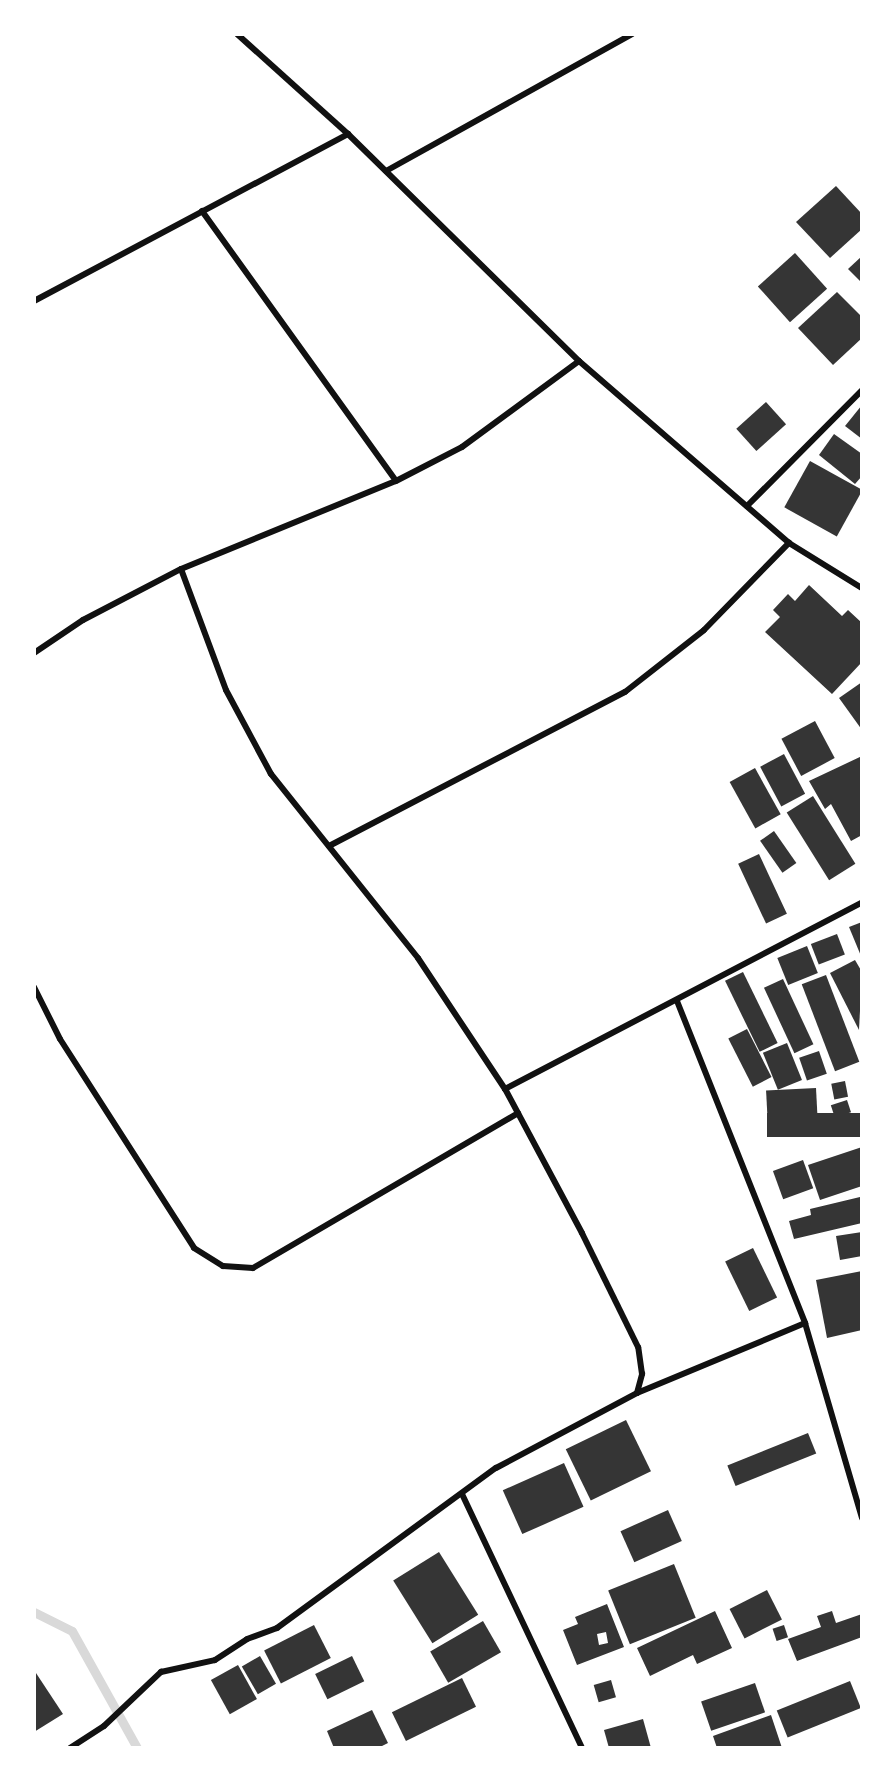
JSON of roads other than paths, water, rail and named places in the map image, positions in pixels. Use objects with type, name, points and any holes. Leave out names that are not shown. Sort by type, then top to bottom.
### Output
[{"type":"street","points":[[237,34],[348,134],[579,361],[789,543],[861,588]]},
{"type":"street","points":[[386,171],[632,34]]},
{"type":"street","points":[[34,301],[348,134]]},
{"type":"street","points":[[202,211],[396,481]]},
{"type":"street","points":[[34,654],[83,620],[182,569],[396,481],[462,447],[579,361]]},
{"type":"street","points":[[747,506],[861,390]]},
{"type":"street","points":[[329,846],[625,692],[704,630],[789,543]]},
{"type":"street","points":[[182,569],[232,700],[272,774],[418,958],[505,1089],[638,1347],[642,1374],[637,1393]]},
{"type":"street","points":[[505,1089],[677,1001],[861,902]]},
{"type":"street","points":[[34,987],[60,1040],[194,1248],[223,1266],[253,1268],[518,1113]]},
{"type":"street","points":[[677,1001],[805,1323],[861,1518]]},
{"type":"street","points":[[70,1748],[107,1723],[161,1672],[215,1660],[248,1639],[277,1628],[496,1468],[637,1393],[805,1323]]},
{"type":"street","points":[[462,1494],[582,1748]]},
{"type":"waterway","points":[[34,1612],[72,1631],[137,1748]]}]
